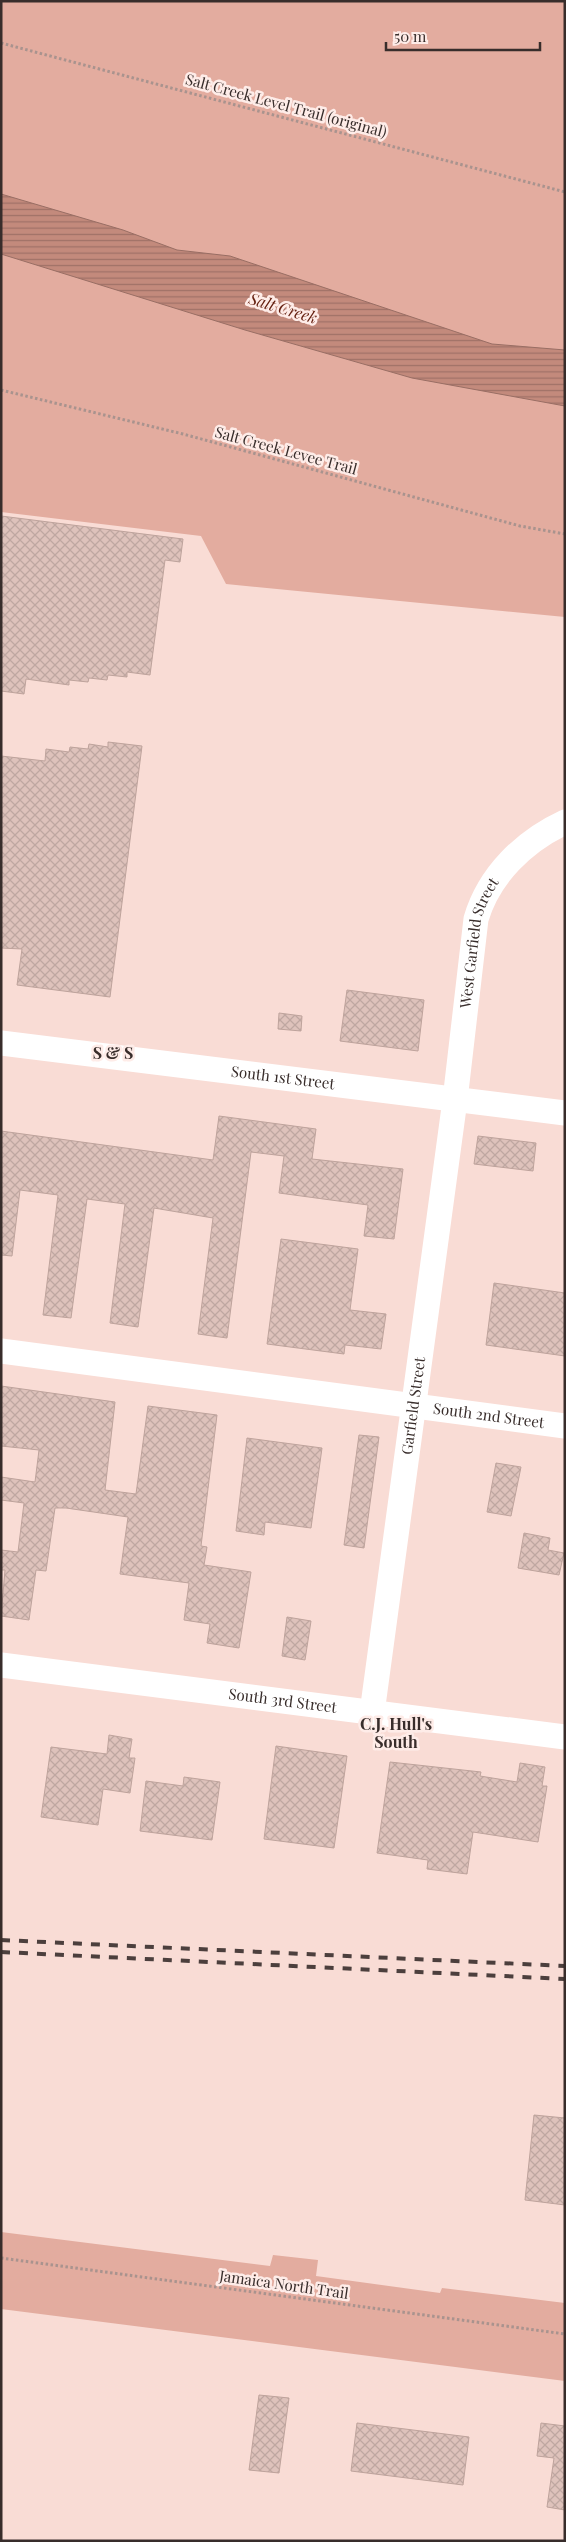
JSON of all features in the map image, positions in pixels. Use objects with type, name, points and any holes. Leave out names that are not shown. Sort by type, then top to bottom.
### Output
[{"type":"street","name":"West Garfield Street","points":[[455,1100],[474,932],[480,906],[490,886],[516,855],[536,837],[565,822]]},
{"type":"street","name":"South 1st Street","points":[[1,1043],[565,1113]]},
{"type":"street","name":"Garfield Street","points":[[372,1713],[455,1100]]},
{"type":"street","name":"South 2nd Street","points":[[1,1352],[565,1426]]},
{"type":"street","name":"South 3rd Street","points":[[1,1665],[565,1737]]},
{"type":"path","name":"Salt Creek Level Trail (original)","points":[[1,42],[565,192]]},
{"type":"path","name":"Salt Creek Levee Trail","points":[[1,390],[183,434],[520,526],[565,534]]},
{"type":"path","name":"Jamaica North Trail","points":[[1,2258],[565,2334]]},
{"type":"shaded area","points":[[1,1],[565,1],[565,617],[226,584],[201,536],[1,512]]},
{"type":"shaded area","points":[[1,2232],[270,2266],[273,2255],[318,2260],[316,2276],[440,2293],[442,2288],[565,2303],[565,2381],[1,2309]]},
{"type":"water","name":"Salt Creek","points":[[1,194],[123,230],[177,250],[230,256],[492,344],[565,350],[565,406],[412,378],[245,330],[1,254]]},
{"type":"building","points":[[1,516],[183,539],[180,562],[165,560],[150,675],[127,672],[127,677],[108,675],[107,680],[89,678],[88,682],[69,680],[69,685],[26,679],[24,694],[1,691]]},
{"type":"building","points":[[108,742],[142,746],[110,997],[17,985],[22,949],[1,948],[1,756],[45,761],[46,749],[69,752],[70,747],[88,749],[89,744],[108,747]]},
{"type":"building","points":[[347,990],[424,1000],[418,1051],[340,1041]]},
{"type":"building","points":[[279,1013],[302,1016],[301,1031],[278,1029]]},
{"type":"building","points":[[219,1116],[316,1129],[312,1159],[403,1169],[394,1239],[364,1236],[368,1205],[279,1193],[284,1156],[251,1152],[227,1338],[198,1334],[213,1218],[154,1208],[138,1327],[110,1323],[125,1204],[87,1199],[71,1318],[43,1315],[58,1195],[20,1190],[12,1256],[1,1255],[1,1131],[213,1160]]},
{"type":"building","points":[[478,1136],[536,1143],[533,1171],[474,1164]]},
{"type":"building","points":[[281,1239],[358,1249],[350,1310],[386,1314],[381,1349],[345,1345],[344,1354],[267,1344]]},
{"type":"building","points":[[494,1283],[565,1293],[565,1356],[486,1345]]},
{"type":"building","points":[[1,1386],[115,1402],[105,1490],[136,1494],[148,1406],[217,1415],[201,1546],[207,1547],[204,1565],[251,1572],[239,1648],[207,1643],[210,1624],[184,1620],[189,1583],[120,1574],[128,1517],[66,1508],[55,1508],[46,1571],[36,1570],[29,1620],[1,1616],[5,1570],[1,1570],[1,1550],[18,1552],[24,1503],[1,1500],[1,1477],[35,1482],[39,1450],[1,1446]]},
{"type":"building","points":[[359,1435],[379,1437],[364,1548],[344,1545]]},
{"type":"building","points":[[247,1438],[322,1448],[311,1528],[265,1522],[264,1535],[236,1531]]},
{"type":"building","points":[[496,1463],[521,1467],[511,1516],[487,1512]]},
{"type":"building","points":[[524,1533],[550,1538],[548,1550],[564,1553],[559,1575],[518,1568]]},
{"type":"building","points":[[287,1617],[311,1621],[305,1660],[282,1656]]},
{"type":"building","points":[[109,1735],[132,1739],[129,1758],[135,1758],[130,1793],[103,1789],[98,1825],[41,1817],[51,1747],[107,1754]]},
{"type":"building","points":[[276,1746],[347,1756],[334,1848],[264,1839]]},
{"type":"building","points":[[390,1762],[481,1772],[480,1776],[517,1782],[520,1763],[545,1767],[542,1786],[547,1786],[538,1842],[473,1832],[467,1874],[427,1869],[428,1860],[377,1853]]},
{"type":"building","points":[[184,1777],[220,1782],[212,1840],[140,1831],[146,1781],[183,1786]]},
{"type":"building","points":[[534,2115],[565,2118],[565,2205],[525,2200]]},
{"type":"building","points":[[259,2395],[289,2398],[279,2473],[249,2470]]},
{"type":"building","points":[[357,2423],[469,2437],[463,2485],[351,2471]]},
{"type":"building","points":[[541,2423],[565,2426],[565,2510],[547,2507],[554,2458],[537,2456]]},
{"type":"railway","points":[[1,1940],[565,1966]]},
{"type":"railway","points":[[1,1952],[565,1979]]},
{"type":"district","name":"S & S","points":[[113,1053]]},
{"type":"district","name":"C.J. Hull's South","points":[[396,1733]]}]
